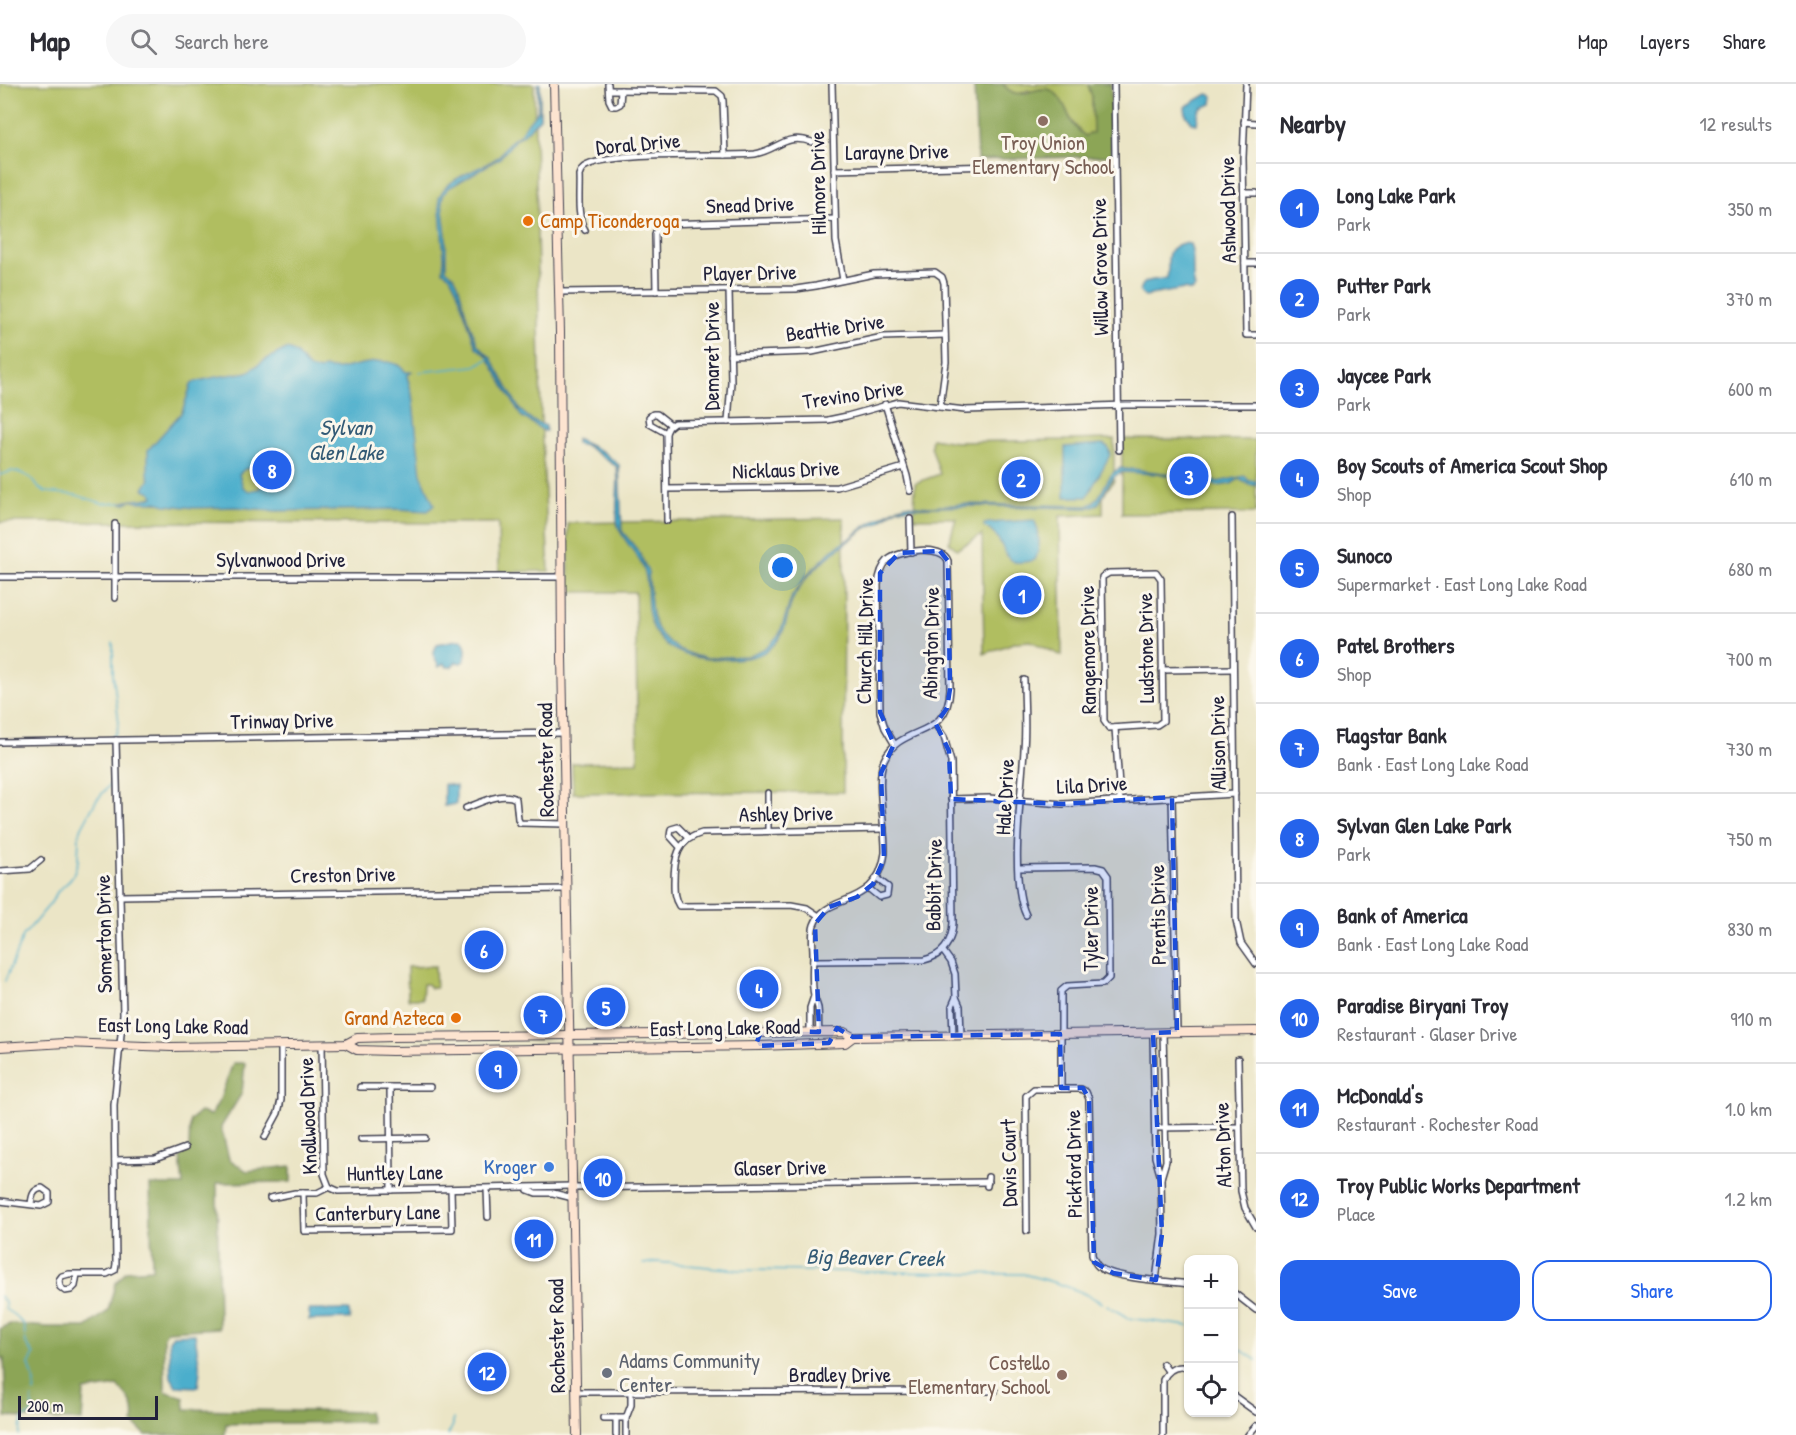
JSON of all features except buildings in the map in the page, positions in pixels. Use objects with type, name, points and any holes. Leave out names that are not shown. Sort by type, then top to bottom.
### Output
[{"type":"main road","name":"Rochester Road","points":[[554,84],[560,292],[564,733],[577,1435]]},
{"type":"main road","name":"East Long Lake Road","points":[[0,1047],[65,1042],[171,1047],[346,1044],[357,1038],[761,1031],[844,1032],[854,1037],[1256,1031]]},
{"type":"main road","points":[[759,1046],[757,1040],[761,1031]]},
{"type":"main road","points":[[730,1046],[736,1038],[734,1032]]},
{"type":"main road","points":[[829,1043],[832,1039],[831,1032]]},
{"type":"main road","points":[[605,1034],[602,1042],[606,1048]]},
{"type":"main road","points":[[534,1048],[540,1042],[539,1035]]},
{"type":"main road","points":[[392,1051],[392,1042],[398,1037]]},
{"type":"main road","name":"East Long Lake Road","points":[[346,1044],[357,1050],[392,1051],[759,1046],[845,1042],[854,1037]]},
{"type":"street","name":"Hilmore Drive","points":[[832,84],[835,219],[837,251],[843,280]]},
{"type":"street","name":"Willow Grove Drive","points":[[1114,84],[1119,450]]},
{"type":"street","name":"Ashwood Drive","points":[[1246,84],[1244,193],[1246,335],[1256,335]]},
{"type":"street","points":[[621,90],[620,104],[612,106],[609,102],[609,87],[621,90],[711,90],[720,93],[723,101],[725,155],[761,153],[796,138],[812,142]]},
{"type":"street","points":[[1245,122],[1256,123]]},
{"type":"street","name":"Doral Drive","points":[[585,230],[580,213],[579,175],[581,169],[616,159],[725,155]]},
{"type":"street","name":"Larayne Drive","points":[[834,170],[998,166]]},
{"type":"street","points":[[1244,193],[1256,193]]},
{"type":"street","name":"Snead Drive","points":[[656,291],[655,234],[663,224],[835,219]]},
{"type":"street","points":[[1245,263],[1256,263]]},
{"type":"street","name":"Player Drive","points":[[560,292],[806,288],[881,273],[933,271],[939,274],[944,283],[945,334]]},
{"type":"street","name":"Demaret Drive","points":[[728,422],[729,290]]},
{"type":"street","points":[[939,407],[946,369],[945,334]]},
{"type":"street","name":"Beattie Drive","points":[[730,355],[812,352],[883,337],[945,334]]},
{"type":"street","name":"Trevino Drive","points":[[667,489],[668,430],[679,423],[828,420],[885,404],[906,402],[965,410],[1256,405]]},
{"type":"street","points":[[885,404],[910,491]]},
{"type":"street","name":"Nicklaus Drive","points":[[667,489],[837,486],[904,467]]},
{"type":"street","points":[[667,489],[667,521]]},
{"type":"street","name":"Allison Drive","points":[[1232,517],[1237,928],[1243,947],[1256,964]]},
{"type":"street","points":[[910,519],[911,552]]},
{"type":"street","points":[[115,524],[115,598]]},
{"type":"street","name":"Abington Drive","points":[[895,745],[906,737],[935,724],[946,708],[950,694],[948,561],[946,556],[940,552],[911,552]]},
{"type":"street","name":"Church Hill Drive","points":[[895,745],[885,728],[880,712],[878,581],[881,570],[889,560],[899,553],[911,552]]},
{"type":"street","name":"Ludstone Drive","points":[[1104,575],[1109,573],[1159,573],[1161,579],[1163,718],[1157,725],[1115,728]]},
{"type":"street","name":"Rangemore Drive","points":[[1104,575],[1102,580],[1104,721],[1106,726],[1115,728]]},
{"type":"street","name":"Sylvanwood Drive","points":[[0,576],[562,577]]},
{"type":"street","points":[[1162,670],[1233,669]]},
{"type":"street","name":"Hale Drive","points":[[1024,680],[1024,748],[1019,868],[1021,903],[1026,915]]},
{"type":"street","name":"Babbit Drive","points":[[813,961],[929,959],[943,951],[950,941],[953,928],[949,751],[935,724]]},
{"type":"street","points":[[1115,728],[1120,800]]},
{"type":"street","name":"Trinway Drive","points":[[0,742],[564,733]]},
{"type":"street","name":"Somerton Drive","points":[[77,1274],[107,1274],[114,1271],[116,1264],[114,1105],[123,1014],[116,740]]},
{"type":"street","points":[[814,1032],[810,1008],[814,996],[813,930],[819,915],[829,907],[852,899],[868,888],[876,878],[884,859],[882,769],[886,756],[895,745]]},
{"type":"street","points":[[768,794],[768,831]]},
{"type":"street","name":"Lila Drive","points":[[951,799],[988,798],[1063,804],[1235,794]]},
{"type":"street","points":[[466,808],[495,798],[512,796],[516,799],[520,823],[566,824]]},
{"type":"street","name":"Prentis Drive","points":[[1172,797],[1177,1032]]},
{"type":"street","name":"Ashley Drive","points":[[819,915],[807,908],[791,905],[679,906],[674,896],[674,868],[680,847],[669,836],[671,829],[678,827],[689,838],[707,832],[884,829]]},
{"type":"street","points":[[680,847],[689,838]]},
{"type":"street","points":[[0,871],[30,869],[41,860]]},
{"type":"street","name":"Tyler Drive","points":[[1019,868],[1095,867],[1103,869],[1108,876],[1109,978],[1103,984],[1067,986],[1062,989],[1059,997],[1060,1034]]},
{"type":"street","points":[[868,888],[879,897],[887,895],[888,887],[876,878]]},
{"type":"street","name":"Creston Drive","points":[[119,896],[567,889]]},
{"type":"street","points":[[943,951],[953,968],[956,997],[952,1006],[957,1036]]},
{"type":"street","points":[[1161,1178],[1166,1161],[1163,1032]]},
{"type":"street","points":[[1153,1033],[1156,1162],[1161,1178],[1162,1234],[1156,1280],[1184,1284]]},
{"type":"street","points":[[1060,1034],[1061,1088]]},
{"type":"street","name":"Knollwood Drive","points":[[322,1044],[324,1174],[329,1187]]},
{"type":"street","points":[[265,1137],[278,1113],[281,1100],[281,1045]]},
{"type":"street","name":"Alton Drive","points":[[1238,1059],[1241,1198],[1255,1224]]},
{"type":"street","points":[[360,1087],[430,1087]]},
{"type":"street","points":[[390,1087],[391,1190]]},
{"type":"street","points":[[1154,1087],[1164,1087]]},
{"type":"street","name":"Davis Court","points":[[1027,1231],[1025,1099],[1029,1092],[1035,1089],[1061,1088]]},
{"type":"street","name":"Pickford Drive","points":[[1061,1088],[1082,1089],[1089,1099],[1092,1255],[1095,1262],[1100,1268],[1113,1273],[1156,1280]]},
{"type":"street","points":[[1155,1128],[1239,1127]]},
{"type":"street","points":[[361,1139],[424,1138]]},
{"type":"street","points":[[115,1160],[154,1160],[185,1148]]},
{"type":"street","name":"Glaser Drive","points":[[572,1187],[988,1182]]},
{"type":"street","name":"Huntley Lane","points":[[270,1198],[321,1192],[329,1187],[338,1191],[572,1187]]},
{"type":"street","name":"Huntley Lane","points":[[524,1188],[536,1193],[552,1193],[573,1198]]},
{"type":"street","name":"Canterbury Lane","points":[[303,1193],[304,1231],[452,1229],[451,1189]]},
{"type":"street","points":[[487,1189],[488,1217]]},
{"type":"street","points":[[0,1201],[30,1204]]},
{"type":"street","points":[[1238,1297],[1256,1310]]},
{"type":"street","points":[[1163,1364],[1168,1371]]},
{"type":"street","points":[[1163,1435],[1163,1380],[1168,1371],[1178,1367],[1184,1368]]},
{"type":"street","name":"Bradley Drive","points":[[576,1392],[995,1391]]},
{"type":"street","points":[[626,1435],[626,1418],[631,1405],[631,1392]]},
{"type":"street","points":[[1238,1399],[1256,1412]]},
{"type":"street","points":[[603,1418],[626,1418]]},
{"type":"street","points":[[616,1418],[616,1435]]},
{"type":"street","points":[[1248,1435],[1256,1426]]},
{"type":"highlighted area","points":[[940,551],[948,561],[950,689],[947,708],[936,724],[949,751],[951,799],[1063,804],[1172,797],[1177,1032],[1153,1033],[1162,1234],[1156,1280],[1113,1273],[1094,1262],[1089,1099],[1083,1088],[1061,1088],[1060,1034],[853,1037],[837,1028],[829,1043],[759,1046],[757,1042],[761,1031],[819,1032],[815,924],[829,907],[857,897],[873,884],[884,859],[881,773],[894,744],[880,712],[880,573],[899,553]]},
{"type":"green space","points":[[0,84],[534,84],[541,418],[549,571],[499,572],[498,523],[0,522]]},
{"type":"green space","name":"Troy Union Elementary School","points":[[974,84],[1003,84],[1009,90],[1021,94],[1039,89],[1051,90],[1061,100],[1073,124],[1085,136],[1093,133],[1092,97],[1088,84],[1111,84],[1112,156],[977,160]]},
{"type":"green space","points":[[1003,84],[1088,84],[1092,97],[1093,133],[1084,136],[1073,123],[1064,105],[1028,90],[1019,94],[1008,90]]},
{"type":"green space","points":[[932,438],[955,442],[1114,439],[1114,480],[1103,496],[1103,514],[1060,516],[1062,656],[1031,641],[1016,642],[984,654],[982,535],[957,549],[949,543],[956,518],[914,518],[915,483],[940,474],[931,446]]},
{"type":"green space","points":[[1122,439],[1256,440],[1256,513],[1122,514]]},
{"type":"green space","points":[[844,518],[843,792],[573,793],[572,763],[638,762],[635,592],[569,592],[568,523]]},
{"type":"green space","points":[[435,966],[436,988],[423,984],[422,999],[408,999],[407,967]]},
{"type":"green space","points":[[233,1063],[245,1063],[242,1093],[221,1127],[229,1159],[247,1171],[291,1166],[291,1182],[217,1183],[219,1328],[167,1331],[164,1337],[165,1391],[184,1398],[185,1409],[368,1412],[371,1422],[226,1424],[225,1435],[146,1435],[133,1423],[132,1407],[118,1386],[84,1391],[82,1421],[6,1417],[4,1358],[0,1358],[0,1329],[10,1324],[86,1327],[108,1311],[115,1284],[126,1271],[152,1269],[150,1185],[183,1185],[180,1157],[189,1148],[190,1120],[200,1112],[211,1115],[220,1099]]},
{"type":"water","points":[[538,84],[540,84],[540,118],[514,141],[500,158],[449,188],[443,195],[442,201],[446,235],[446,269],[454,276],[458,284],[478,345],[491,358],[520,410],[533,421],[546,426],[546,431],[521,416],[487,356],[476,347],[457,290],[450,276],[443,271],[439,198],[449,184],[492,161],[521,133],[538,111]]},
{"type":"water","points":[[1207,94],[1213,96],[1212,104],[1203,107],[1198,113],[1197,124],[1192,123],[1186,115],[1185,107]]},
{"type":"water","points":[[1183,243],[1190,244],[1192,249],[1195,288],[1191,291],[1184,289],[1145,296],[1140,292],[1143,284],[1150,280],[1167,278],[1169,252]]},
{"type":"water","name":"Sylvan Glen Lake","points":[[286,349],[295,353],[311,369],[316,370],[337,369],[383,361],[400,366],[406,372],[412,372],[407,376],[412,394],[421,474],[434,505],[428,511],[398,509],[276,511],[237,507],[195,508],[156,502],[132,500],[153,497],[151,492],[144,489],[150,479],[148,450],[182,412],[194,382],[248,372]],"holes":[[[255,467],[263,472],[265,483],[258,489],[249,491],[243,487],[239,474],[245,469]]]},
{"type":"water","points":[[576,439],[603,452],[619,465],[622,531],[639,552],[648,572],[652,614],[662,636],[678,649],[708,658],[748,656],[768,647],[780,633],[792,596],[807,575],[834,548],[899,507],[962,504],[1087,506],[1097,498],[1115,471],[1121,468],[1173,475],[1192,480],[1203,476],[1218,482],[1245,476],[1249,481],[1256,481],[1256,485],[1249,485],[1239,479],[1231,484],[1217,486],[1204,481],[1192,484],[1159,474],[1122,472],[1110,481],[1098,504],[1087,508],[979,506],[898,508],[880,522],[863,530],[826,559],[809,576],[792,601],[782,634],[769,650],[750,657],[711,659],[698,658],[676,651],[659,637],[649,614],[647,583],[643,566],[618,526],[617,467],[586,446],[576,444]]},
{"type":"water","points":[[1103,444],[1108,447],[1110,455],[1087,497],[1065,497],[1065,447]]},
{"type":"water","points":[[1034,520],[1039,535],[1038,550],[1035,560],[1025,562],[1011,560],[995,535],[984,527],[984,524],[989,523]]},
{"type":"water","points":[[463,640],[465,645],[464,661],[456,662],[451,667],[447,667],[444,663],[439,667],[433,654],[437,644]]},
{"type":"water","points":[[444,784],[456,786],[456,804],[444,806]]},
{"type":"water","points":[[309,1310],[349,1310],[350,1319],[309,1320]]},
{"type":"water","points":[[195,1334],[200,1370],[198,1387],[176,1386],[171,1377],[169,1340],[173,1335]]},
{"type":"waterway","points":[[420,372],[475,366],[488,359]]},
{"type":"waterway","points":[[0,475],[12,471],[21,473],[31,478],[40,489],[46,492],[76,495],[102,503],[121,503]]},
{"type":"waterway","name":"Big Beaver Creek","points":[[112,737],[119,723],[113,674],[113,643]]},
{"type":"waterway","name":"Big Beaver Creek","points":[[5,981],[23,936],[73,875],[78,861],[79,835],[82,827],[96,801],[112,782],[111,745]]},
{"type":"waterway","name":"Big Beaver Creek","points":[[643,1264],[657,1262],[740,1270],[1023,1274],[1054,1282],[1102,1303]]},
{"type":"waterway","name":"Big Beaver Creek","points":[[0,1296],[5,1302],[5,1309],[24,1325],[26,1344],[34,1355],[29,1364],[35,1383],[34,1393]]},
{"type":"waterway","name":"Big Beaver Creek","points":[[1107,1305],[1128,1318],[1184,1325]]},
{"type":"waterway","name":"Big Beaver Creek","points":[[1238,1348],[1256,1360]]},
{"type":"waterway","name":"Big Beaver Creek","points":[[19,1435],[22,1420],[32,1413],[32,1398]]},
{"type":"waterway","name":"Big Beaver Creek","points":[[448,1435],[453,1419]]},
{"type":"place","name":"Troy Union Elementary School","points":[[1043,121]]},
{"type":"place","name":"Camp Ticonderoga","points":[[528,221]]},
{"type":"place","name":"Sylvan Glen Lake Park","points":[[272,470]]},
{"type":"place","name":"Jaycee Park","points":[[1189,476]]},
{"type":"place","name":"Putter Park","points":[[1021,479]]},
{"type":"place","name":"Long Lake Park","points":[[1022,595]]},
{"type":"place","name":"Patel Brothers","points":[[484,950]]},
{"type":"place","name":"Boy Scouts of America Scout Shop","points":[[759,989]]},
{"type":"place","name":"Sunoco","points":[[606,1007]]},
{"type":"place","name":"Flagstar Bank","points":[[543,1015]]},
{"type":"place","name":"Grand Azteca","points":[[456,1018]]},
{"type":"place","name":"Bank of America","points":[[498,1070]]},
{"type":"place","name":"Kroger","points":[[549,1167]]},
{"type":"place","name":"Paradise Biryani Troy","points":[[603,1178]]},
{"type":"place","name":"McDonald's","points":[[534,1239]]},
{"type":"place","name":"Troy Public Works Department","points":[[487,1372]]},
{"type":"place","name":"Adams Community Center","points":[[607,1373]]},
{"type":"place","name":"Costello Elementary School","points":[[1062,1375]]}]
